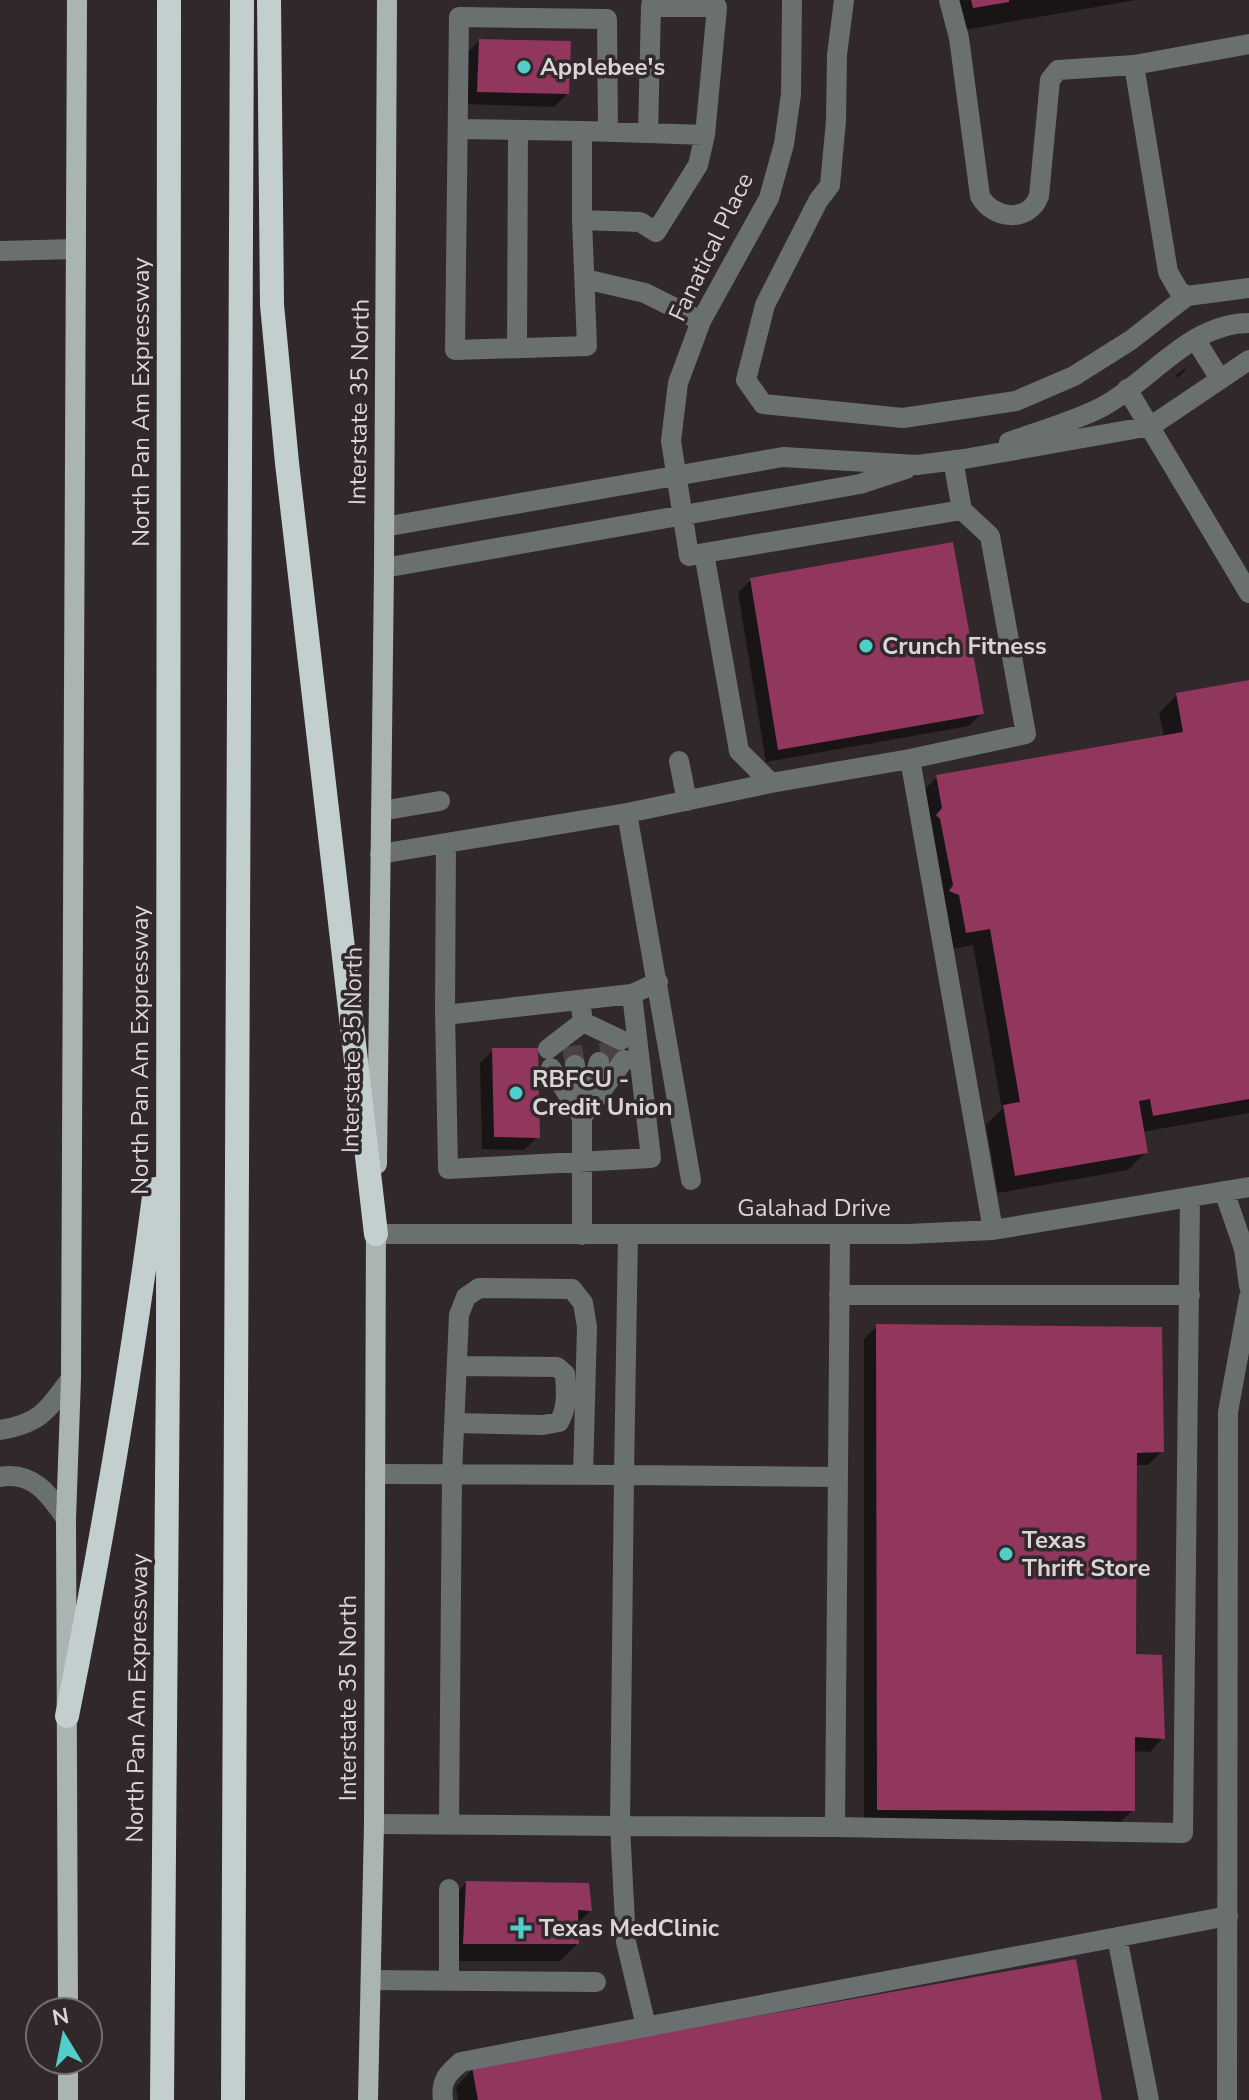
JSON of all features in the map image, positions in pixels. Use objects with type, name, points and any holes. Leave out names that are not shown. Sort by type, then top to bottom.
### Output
[{"type":"highway","name":"North Pan Am Expressway","points":[[162,2100],[168,1091],[169,0]]},
{"type":"highway","points":[[233,2100],[242,0]]},
{"type":"highway","points":[[269,0],[272,305],[287,463],[376,1234]]},
{"type":"highway","points":[[67,1716],[97,1566],[141,1301],[168,1091]]},
{"type":"main road","points":[[68,1996],[66,1519],[71,1378],[77,0]]},
{"type":"main road","name":"Interstate 35 North","points":[[368,2100],[374,1824],[387,0]]},
{"type":"main road","points":[[68,2076],[68,2100]]},
{"type":"street","name":"Fanatical Place","points":[[704,553],[689,556],[676,476],[671,441],[678,383],[701,321],[769,198],[784,144],[791,94],[792,0]]},
{"type":"street","points":[[844,0],[837,55],[836,121],[830,185],[818,201],[765,305],[746,380],[763,404],[903,418],[1016,401],[1074,376],[1131,340],[1187,296],[1249,288]]},
{"type":"street","points":[[949,0],[959,38],[980,196],[989,209],[1007,215],[1019,216],[1033,207],[1039,196],[1053,74],[1058,70],[1134,65],[1249,44]]},
{"type":"street","points":[[582,220],[640,222],[656,232],[698,165],[705,135],[717,7],[652,4],[648,133]]},
{"type":"street","points":[[582,131],[587,346],[455,350],[459,17],[607,19],[608,132]]},
{"type":"street","points":[[1134,65],[1168,272],[1179,291],[1187,296]]},
{"type":"street","points":[[458,129],[705,135]]},
{"type":"street","points":[[517,348],[518,130]]},
{"type":"street","points":[[0,251],[75,249]]},
{"type":"street","points":[[585,279],[645,293],[701,321]]},
{"type":"street","points":[[959,460],[1102,407],[1195,339],[1213,329],[1249,323]]},
{"type":"street","points":[[1195,339],[1220,379]]},
{"type":"street","points":[[384,527],[783,457],[917,465],[1151,426],[1249,360]]},
{"type":"street","points":[[1127,389],[1249,593]]},
{"type":"street","points":[[380,854],[627,813],[1026,734],[990,536],[962,510],[959,460]]},
{"type":"street","points":[[384,568],[860,484],[917,465]]},
{"type":"street","points":[[771,783],[739,751],[704,553],[962,510]]},
{"type":"street","points":[[910,759],[993,1230]]},
{"type":"street","points":[[679,761],[687,801]]},
{"type":"street","points":[[381,811],[440,801]]},
{"type":"street","points":[[627,813],[691,1180]]},
{"type":"street","points":[[446,843],[448,1169],[651,1158],[632,994]]},
{"type":"street","points":[[445,1015],[632,994],[658,982]]},
{"type":"street","points":[[580,1000],[586,1054],[582,1117],[582,1235]]},
{"type":"street","points":[[582,1117],[586,1054],[583,1022]]},
{"type":"street","points":[[582,1117],[586,1054],[583,1022]]},
{"type":"street","name":"Galahad Drive","points":[[376,1234],[840,1234],[993,1230],[1249,1187]]},
{"type":"street","points":[[1224,1191],[1244,1249],[1249,1286]]},
{"type":"street","points":[[374,1824],[1183,1833],[1190,1197]]},
{"type":"street","points":[[628,1234],[620,1826],[626,1942],[646,2026]]},
{"type":"street","points":[[835,1827],[840,1234]]},
{"type":"street","points":[[449,1824],[452,1474],[459,1315],[466,1297],[479,1288],[572,1289],[583,1303],[587,1327],[583,1475]]},
{"type":"street","points":[[839,1295],[1190,1295]]},
{"type":"street","points":[[1227,2100],[1228,1412],[1249,1297]]},
{"type":"street","points":[[455,1423],[543,1425],[559,1422],[565,1413],[567,1396],[565,1374],[557,1367],[457,1366]]},
{"type":"street","points":[[0,1430],[29,1424],[40,1418],[71,1378]]},
{"type":"street","points":[[375,1474],[838,1477]]},
{"type":"street","points":[[0,1477],[12,1475],[35,1483],[48,1493],[66,1519]]},
{"type":"street","points":[[449,1889],[449,1980]]},
{"type":"street","points":[[443,2100],[441,2090],[446,2075],[461,2062],[1228,1916]]},
{"type":"street","points":[[1117,1937],[1149,2100]]},
{"type":"street","points":[[371,1980],[596,1982]]},
{"type":"building","points":[[971,0],[1009,0],[1009,2],[973,8]]},
{"type":"building","name":"Applebee's","points":[[479,39],[571,41],[569,94],[477,92]]},
{"type":"building","name":"Crunch Fitness","points":[[953,542],[984,714],[778,750],[750,578]]},
{"type":"building","points":[[1249,680],[1249,1099],[1153,1116],[1150,1099],[1139,1101],[1148,1153],[1015,1176],[1003,1105],[1020,1102],[990,929],[966,933],[959,895],[949,891],[953,885],[940,819],[936,815],[942,808],[936,775],[1183,732],[1176,693]]},
{"type":"building","name":"RBFCU - Credit Union","points":[[492,1048],[538,1048],[540,1138],[494,1137]]},
{"type":"building","name":"Texas Thrift Store","points":[[876,1324],[1162,1327],[1164,1452],[1137,1453],[1136,1654],[1162,1655],[1165,1739],[1135,1737],[1135,1811],[877,1810]]},
{"type":"building","name":"Texas MedClinic","points":[[466,1881],[589,1883],[592,1911],[578,1910],[579,1944],[463,1944]]},
{"type":"building","points":[[1076,1959],[1102,2100],[478,2100],[472,2067]]},
{"type":"tunnel","points":[[609,1042],[611,1061]]},
{"type":"tunnel","points":[[572,1046],[575,1065]]},
{"type":"place","name":"Applebee's","points":[[524,67]]},
{"type":"place","name":"Crunch Fitness","points":[[866,646]]},
{"type":"place","name":"RBFCU - Credit Union","points":[[516,1093]]},
{"type":"place","name":"Texas Thrift Store","points":[[1006,1554]]},
{"type":"place","name":"Texas MedClinic","points":[[521,1928]]}]
